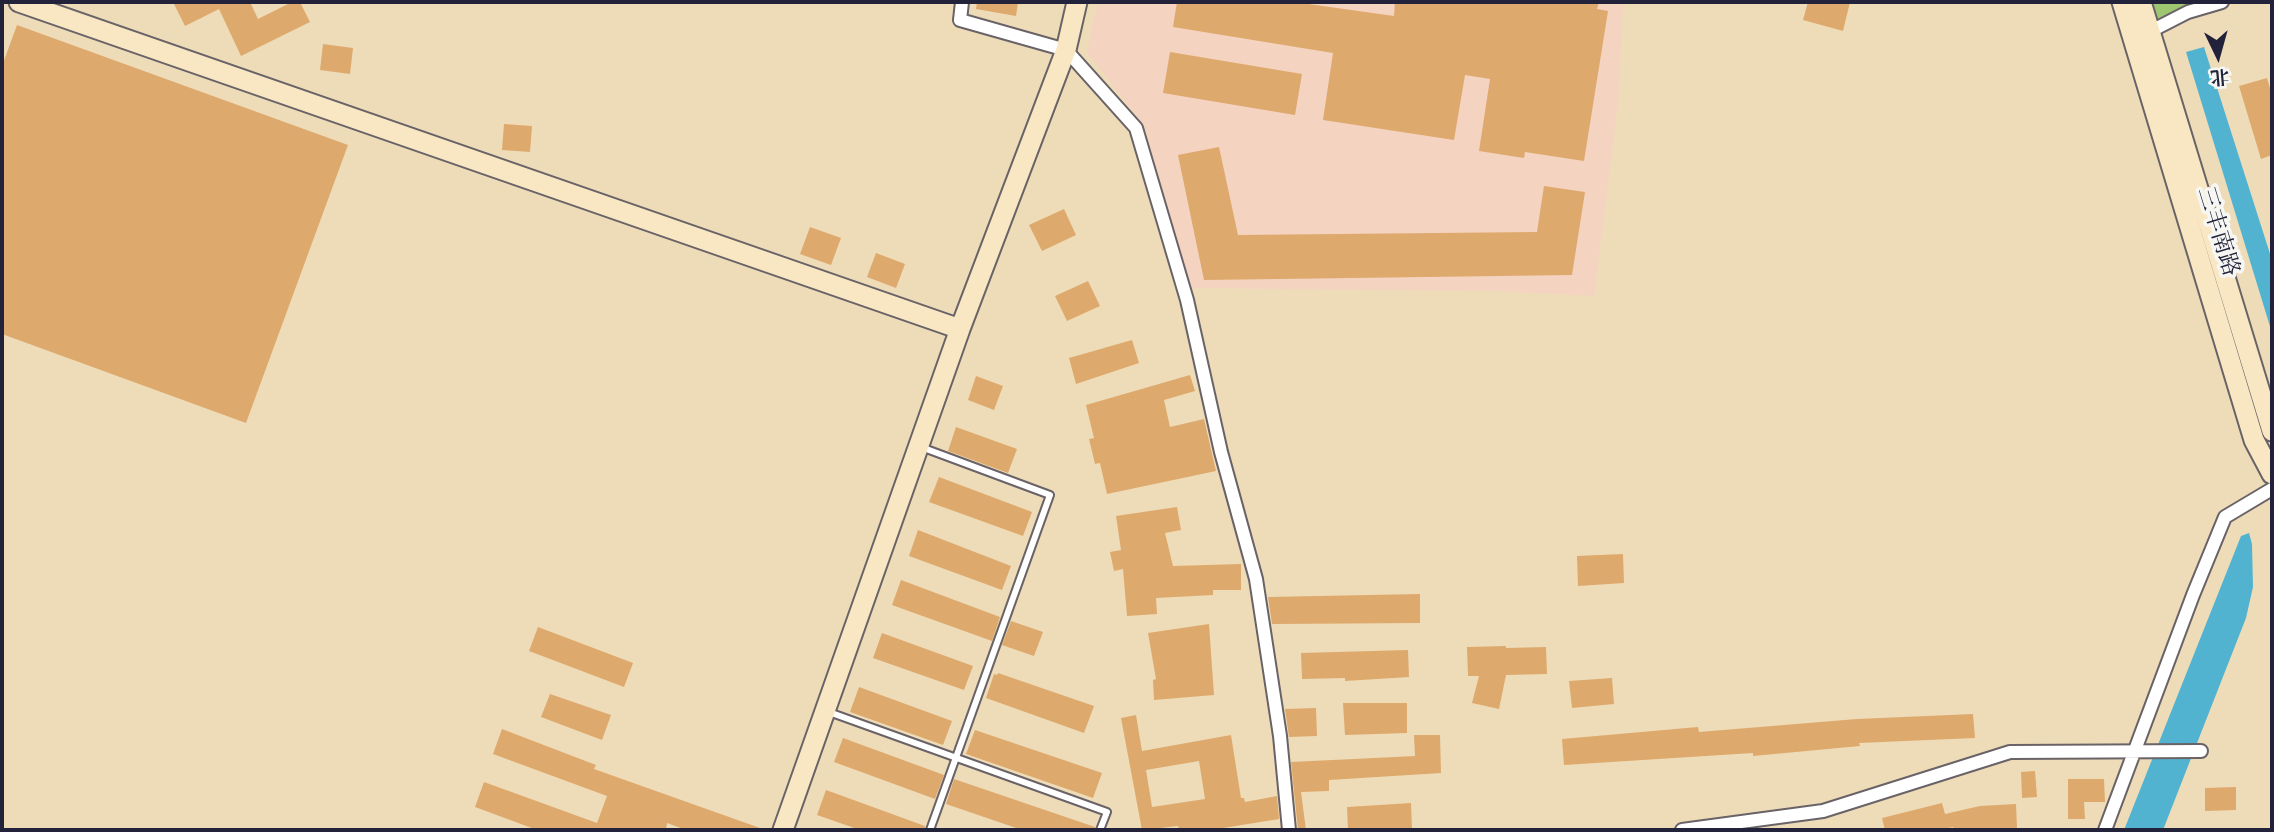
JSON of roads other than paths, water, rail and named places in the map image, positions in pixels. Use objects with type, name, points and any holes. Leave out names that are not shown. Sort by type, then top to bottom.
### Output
[{"type":"street","points":[[19,2],[960,330]]},
{"type":"street","points":[[962,2],[960,20],[1066,50],[1136,128],[1186,300],[1221,452],[1256,579],[1280,736],[1289,830]]},
{"type":"street","points":[[783,830],[960,330],[1066,50],[1077,2]]},
{"type":"street","name":"三丰南路","points":[[2122,2],[2254,440],[2272,474]]},
{"type":"street","name":"三丰南路","points":[[2141,2],[2272,431]]},
{"type":"street","points":[[2149,32],[2188,12],[2222,2]]},
{"type":"street","points":[[2105,830],[2197,584],[2225,517],[2272,489]]},
{"type":"street","points":[[1682,830],[1823,811],[2010,752],[2201,751]]},
{"type":"lane","points":[[919,446],[1049,495],[929,830]]},
{"type":"lane","points":[[825,710],[1107,812],[1100,830]]},
{"type":"water","points":[[2204,47],[2272,260],[2272,333],[2186,52]]},
{"type":"water","points":[[2249,533],[2252,544],[2253,587],[2246,618],[2163,830],[2124,830],[2241,536]]}]
